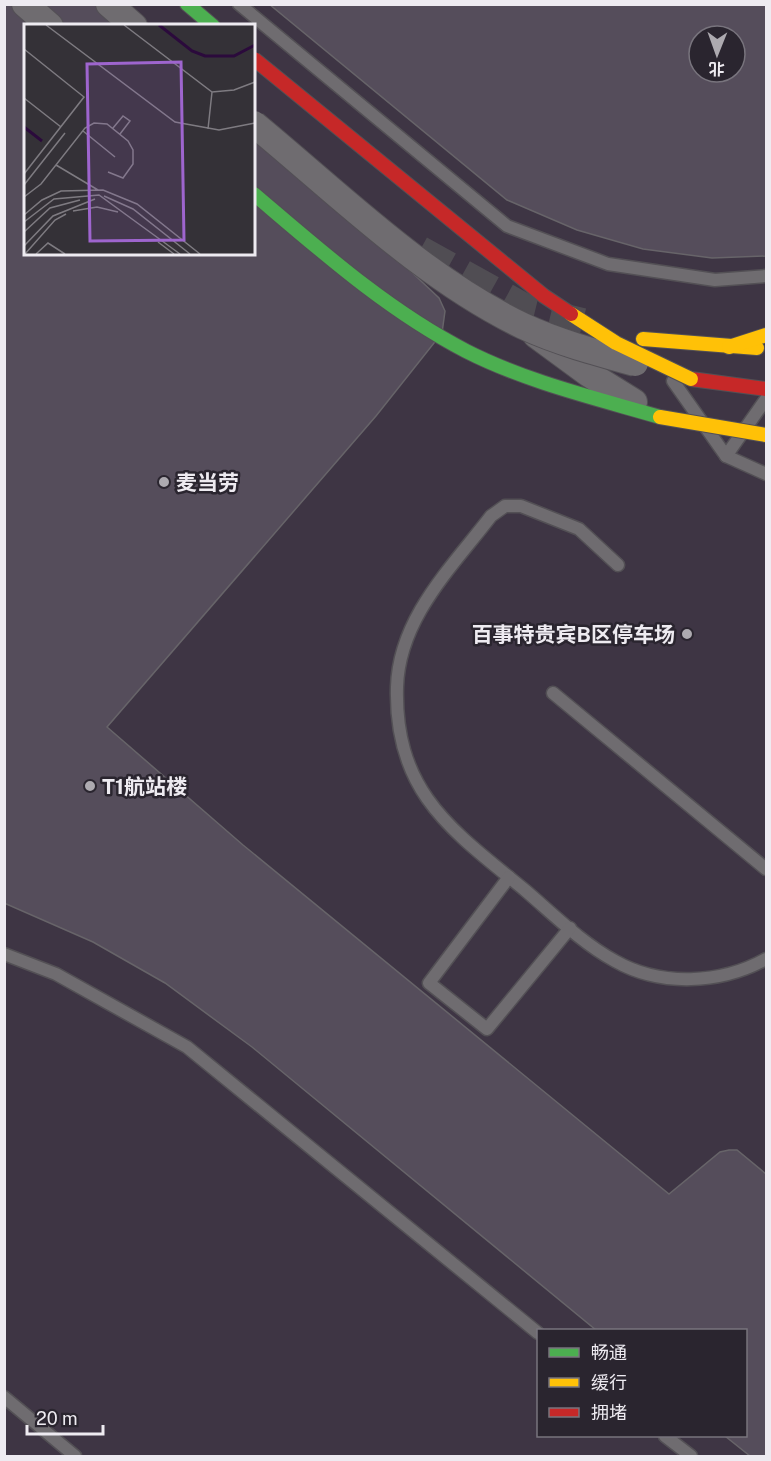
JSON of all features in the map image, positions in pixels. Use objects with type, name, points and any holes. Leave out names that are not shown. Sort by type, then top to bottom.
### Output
[{"type":"main road","points":[[187,4],[211,24]]},
{"type":"main road","points":[[255,60],[544,296],[616,343],[691,380],[766,389]]},
{"type":"main road","points":[[255,195],[379,297],[442,339],[502,367],[580,394],[660,417],[766,435]]},
{"type":"main road","points":[[729,347],[766,335]]},
{"type":"main road","points":[[643,339],[766,348]]},
{"type":"street","points":[[25,4],[48,24]]},
{"type":"street","points":[[109,4],[132,24]]},
{"type":"street","points":[[255,125],[415,258],[523,326],[588,374],[660,417]]},
{"type":"street","points":[[523,326],[609,356],[691,380]]},
{"type":"lane","points":[[239,4],[507,226],[608,264],[715,280],[766,276]]},
{"type":"lane","points":[[643,339],[726,456],[766,474]]},
{"type":"lane","points":[[726,456],[766,399]]},
{"type":"lane","points":[[618,565],[579,529],[521,506],[505,506],[491,516],[424,603],[410,628],[397,685],[398,714],[403,743],[412,771],[425,797],[442,820],[570,928],[615,962],[641,972],[669,978],[698,979],[726,975],[766,958]]},
{"type":"lane","points":[[553,693],[766,869]]},
{"type":"lane","points":[[509,877],[429,983],[487,1029],[570,928]]},
{"type":"lane","points":[[4,954],[56,974],[187,1047],[537,1332]]},
{"type":"lane","points":[[4,1397],[75,1456]]},
{"type":"lane","points":[[666,1437],[691,1456]]},
{"type":"shaded area","points":[[5,5],[766,5],[766,1456],[5,1456]]},
{"type":"building","name":"T1航站楼","points":[[4,4],[125,4],[148,24],[24,24],[24,255],[255,255],[255,124],[439,298],[445,311],[442,333],[376,416],[107,727],[243,845],[669,1194],[720,1152],[729,1150],[737,1150],[766,1174],[766,1456],[750,1456],[726,1437],[747,1437],[747,1329],[595,1329],[252,1047],[165,983],[93,942],[4,903]]},
{"type":"building","points":[[269,4],[766,4],[766,256],[712,258],[643,249],[577,230],[507,200]]},
{"type":"tunnel","points":[[419,252],[526,311],[588,326]]},
{"type":"traffic: fast","points":[[187,4],[211,24]]},
{"type":"traffic: fast","points":[[255,195],[382,298],[437,335],[466,351],[513,372],[660,417]]},
{"type":"traffic: slow","points":[[571,314],[616,343],[691,379]]},
{"type":"traffic: slow","points":[[729,347],[766,335]]},
{"type":"traffic: slow","points":[[643,339],[757,348]]},
{"type":"traffic: slow","points":[[660,417],[766,435]]},
{"type":"traffic: jam","points":[[255,60],[544,296],[571,314]]},
{"type":"traffic: jam","points":[[691,379],[766,389]]},
{"type":"place","name":"麦当劳","points":[[164,482]]},
{"type":"place","name":"百事特贵宾B区停车场","points":[[687,634]]},
{"type":"place","name":"T1航站楼","points":[[90,786]]}]
